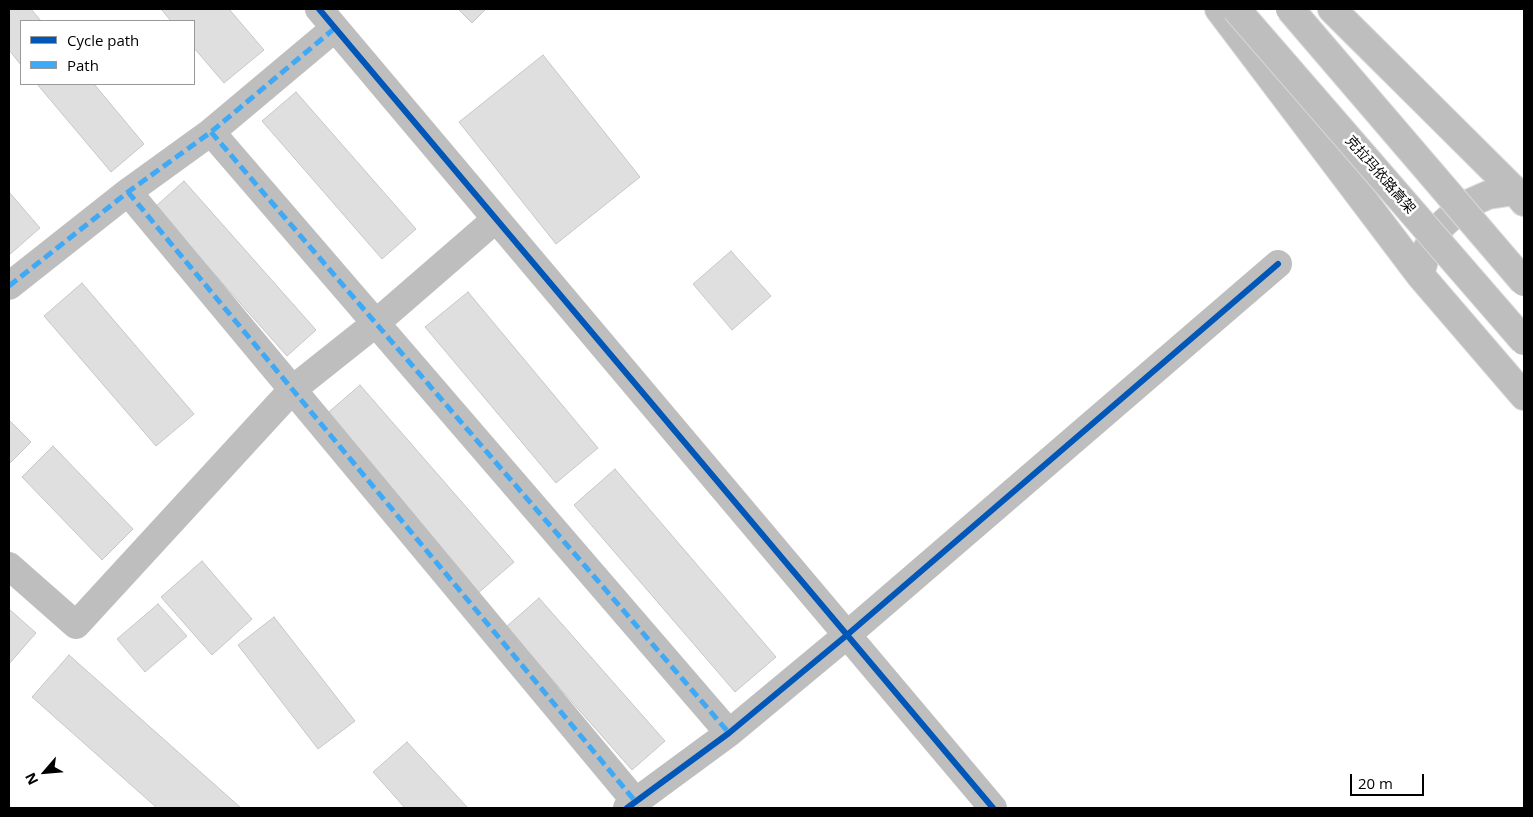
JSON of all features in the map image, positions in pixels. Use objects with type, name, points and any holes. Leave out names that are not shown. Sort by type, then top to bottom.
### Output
[{"type":"main road","points":[[1219,9],[1420,275],[1524,396]]},
{"type":"main road","name":"克拉玛依路高架","points":[[1236,9],[1524,341]]},
{"type":"main road","points":[[1290,9],[1524,282]]},
{"type":"main road","points":[[1332,9],[1520,197]]},
{"type":"main road","points":[[9,286],[128,192],[211,132],[327,18],[993,808]]},
{"type":"main road","points":[[211,132],[729,733]]},
{"type":"main road","points":[[128,192],[293,390],[631,805],[729,733],[847,635],[1278,264]]},
{"type":"main road","points":[[1420,275],[1427,248],[1442,225],[1463,206],[1488,195],[1520,197]]},
{"type":"main road","points":[[9,566],[76,625],[293,390],[376,323],[496,219]]},
{"type":"building","points":[[9,9],[31,9],[40,20],[20,20],[20,64],[9,50]]},
{"type":"building","points":[[161,9],[229,9],[264,50],[224,83],[195,49],[195,20],[170,20]]},
{"type":"building","points":[[458,9],[486,9],[472,23]]},
{"type":"building","points":[[543,55],[640,177],[556,244],[459,122]]},
{"type":"building","points":[[38,85],[95,85],[144,144],[111,172]]},
{"type":"building","points":[[296,92],[416,229],[382,259],[262,121]]},
{"type":"building","points":[[184,181],[316,330],[287,356],[155,207]]},
{"type":"building","points":[[9,192],[40,228],[9,255]]},
{"type":"building","points":[[731,251],[771,296],[732,330],[693,284]]},
{"type":"building","points":[[82,283],[194,414],[156,446],[44,316]]},
{"type":"building","points":[[468,292],[598,448],[556,483],[425,327]]},
{"type":"building","points":[[360,385],[514,562],[477,594],[323,417]]},
{"type":"building","points":[[9,420],[31,442],[9,464]]},
{"type":"building","points":[[53,446],[133,529],[102,560],[22,477]]},
{"type":"building","points":[[615,469],[776,657],[735,692],[574,505]]},
{"type":"building","points":[[202,561],[252,619],[212,655],[161,597]]},
{"type":"building","points":[[539,598],[665,741],[632,770],[506,627]]},
{"type":"building","points":[[158,604],[187,636],[145,672],[117,639]]},
{"type":"building","points":[[9,609],[36,633],[9,664]]},
{"type":"building","points":[[274,617],[355,721],[318,749],[238,645]]},
{"type":"building","points":[[69,655],[241,808],[157,808],[32,697]]},
{"type":"building","points":[[407,742],[468,808],[405,808],[373,772]]},
{"type":"marked path","points":[[9,286],[128,192],[211,132],[335,28]]},
{"type":"marked path","points":[[211,132],[729,733]]},
{"type":"marked path","points":[[128,192],[635,801]]},
{"type":"cycle path","points":[[319,9],[993,808]]},
{"type":"cycle path","points":[[627,808],[729,733],[847,635],[1278,264]]}]
